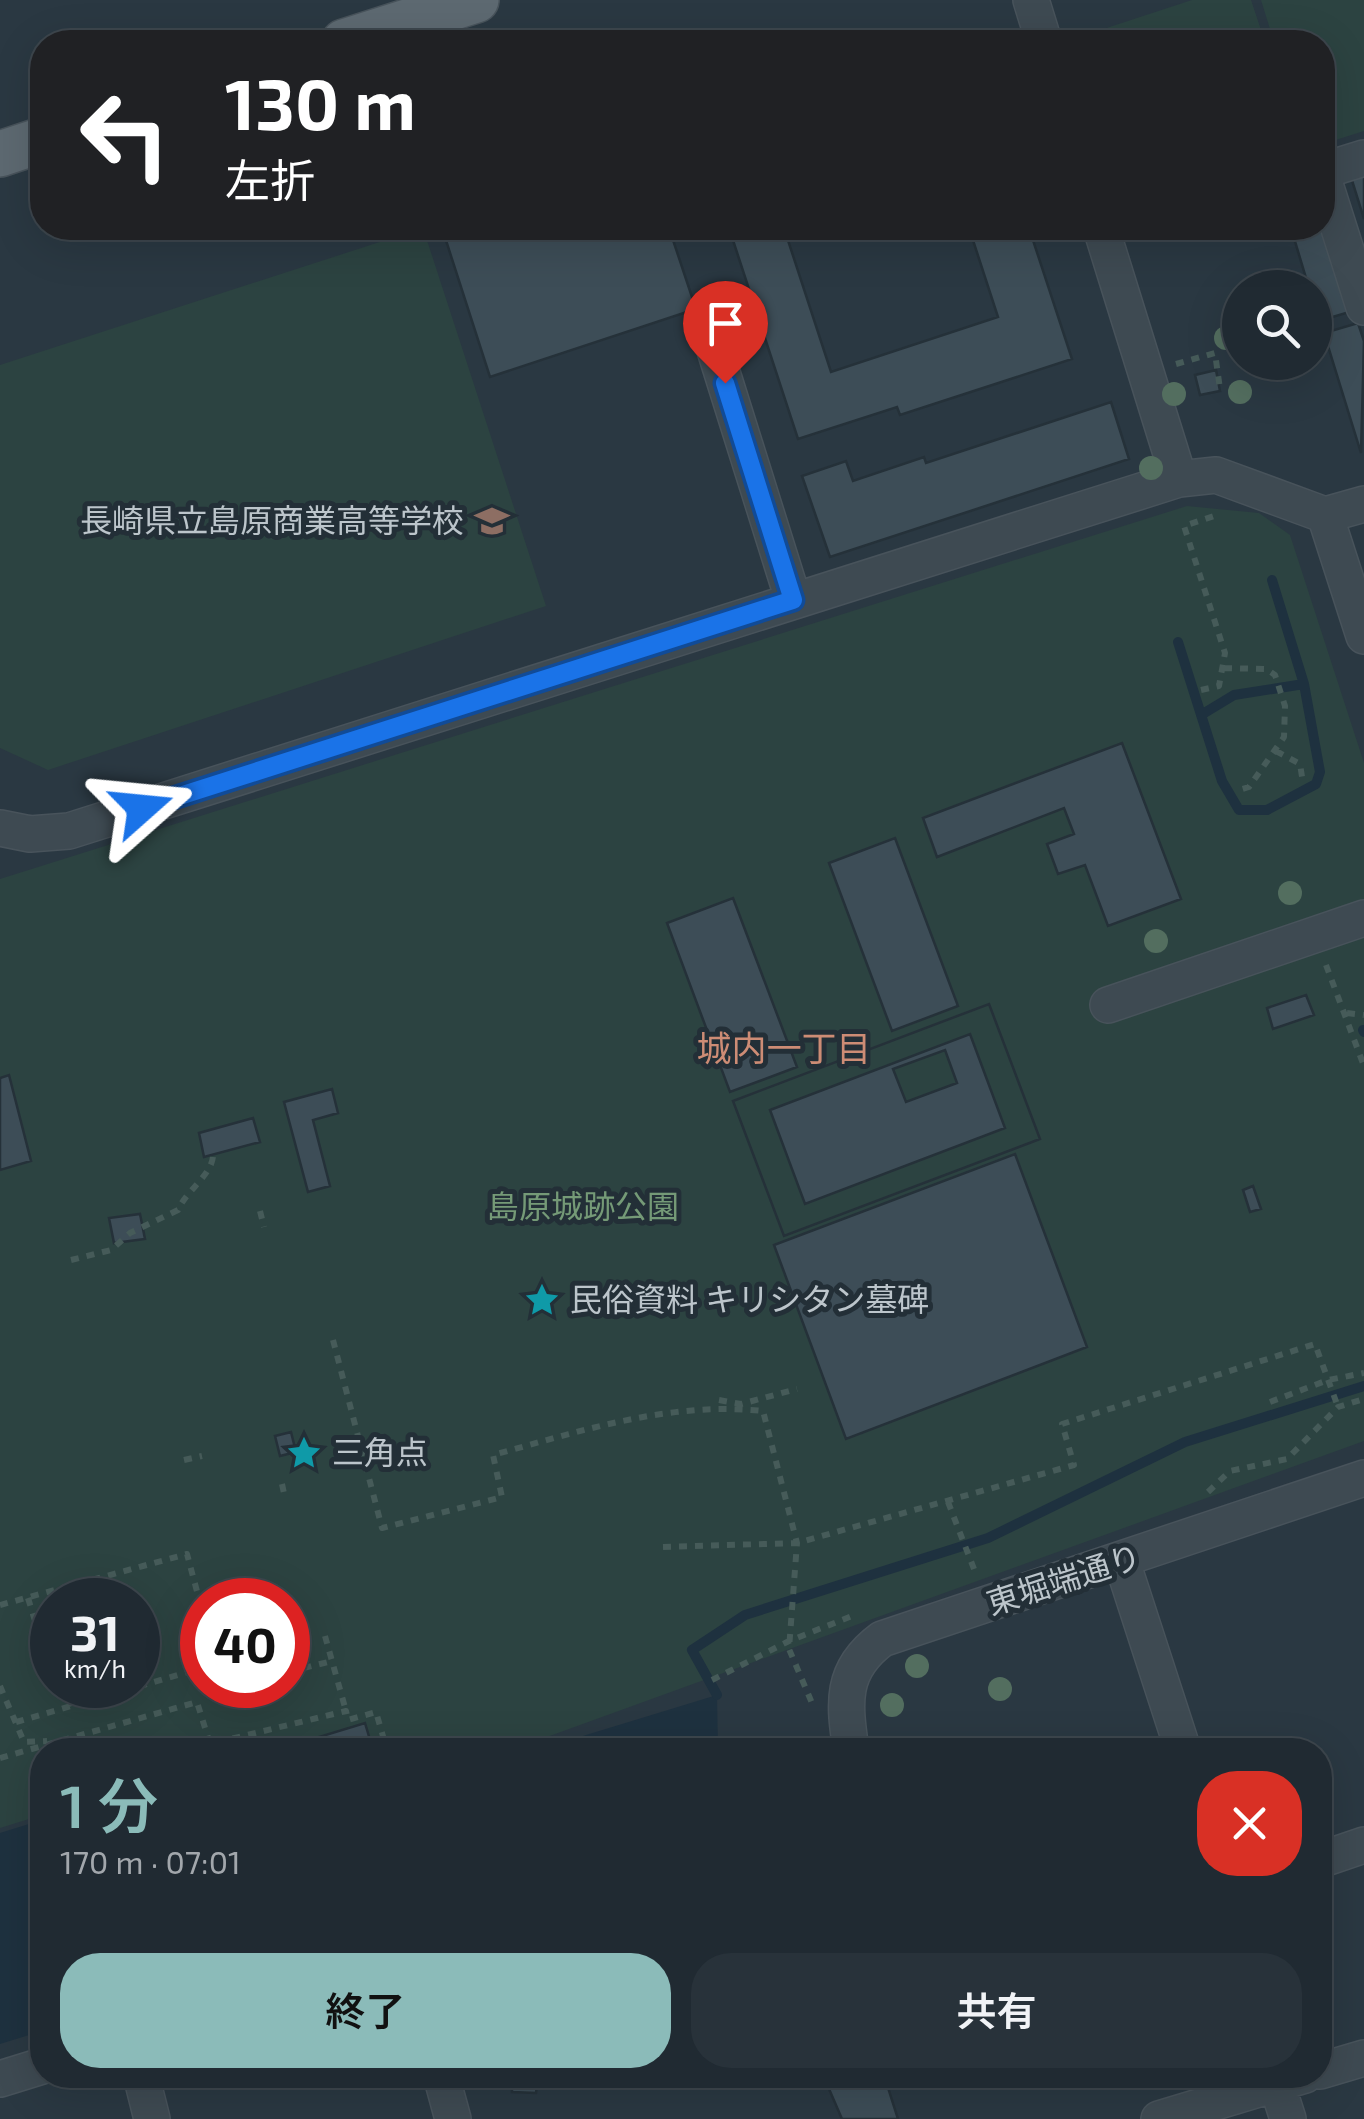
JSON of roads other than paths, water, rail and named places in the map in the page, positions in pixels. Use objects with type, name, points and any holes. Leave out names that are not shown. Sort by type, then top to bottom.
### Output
[{"type":"main road","points":[[382,30],[476,0]]},
{"type":"main road","points":[[0,154],[30,144]]},
{"type":"street","points":[[1031,0],[1040,30]]},
{"type":"street","points":[[1335,168],[1364,158]]},
{"type":"street","points":[[1335,214],[1364,307]]},
{"type":"street","points":[[1105,240],[1179,479]]},
{"type":"street","points":[[714,347],[793,600]]},
{"type":"street","points":[[0,828],[30,834],[69,831],[1179,479],[1216,475],[1324,515],[1364,504]]},
{"type":"street","points":[[1324,515],[1364,636]]},
{"type":"street","points":[[1108,1005],[1364,918]]},
{"type":"street","name":"東堀端通り","points":[[849,1738],[846,1683],[854,1664],[882,1639],[1122,1562],[1364,1478]]},
{"type":"street","points":[[1122,1562],[1178,1738]]},
{"type":"street","points":[[1332,1856],[1364,1845]]},
{"type":"street","points":[[1332,2067],[1364,2058]]},
{"type":"street","points":[[0,2079],[30,2070]]},
{"type":"street","points":[[144,2088],[152,2119]]},
{"type":"street","points":[[445,2088],[454,2119]]},
{"type":"street","points":[[1159,2119],[1254,2088]]},
{"type":"street","points":[[1286,2088],[1288,2119]]},
{"type":"water","points":[[717,1695],[718,1738],[576,1738]]},
{"type":"water","points":[[30,1824],[30,2035],[0,2044],[0,1833]]},
{"type":"waterway","points":[[1178,642],[1222,781],[1239,810],[1267,810],[1316,784],[1320,772],[1304,684],[1272,580]]},
{"type":"waterway","points":[[1201,715],[1234,695],[1304,684]]},
{"type":"waterway","points":[[717,1695],[692,1650],[745,1615],[988,1538],[1185,1442],[1364,1386]]},
{"type":"place","name":"長崎県立島原商業高等学校","points":[[492,521]]},
{"type":"place","name":"民俗資料 キリシタン墓碑","points":[[542,1300]]},
{"type":"place","name":"三角点","points":[[304,1453]]},
{"type":"district","name":"城内一丁目","points":[[784,1049]]},
{"type":"park label","name":"島原城跡公園","points":[[583,1207]]}]
